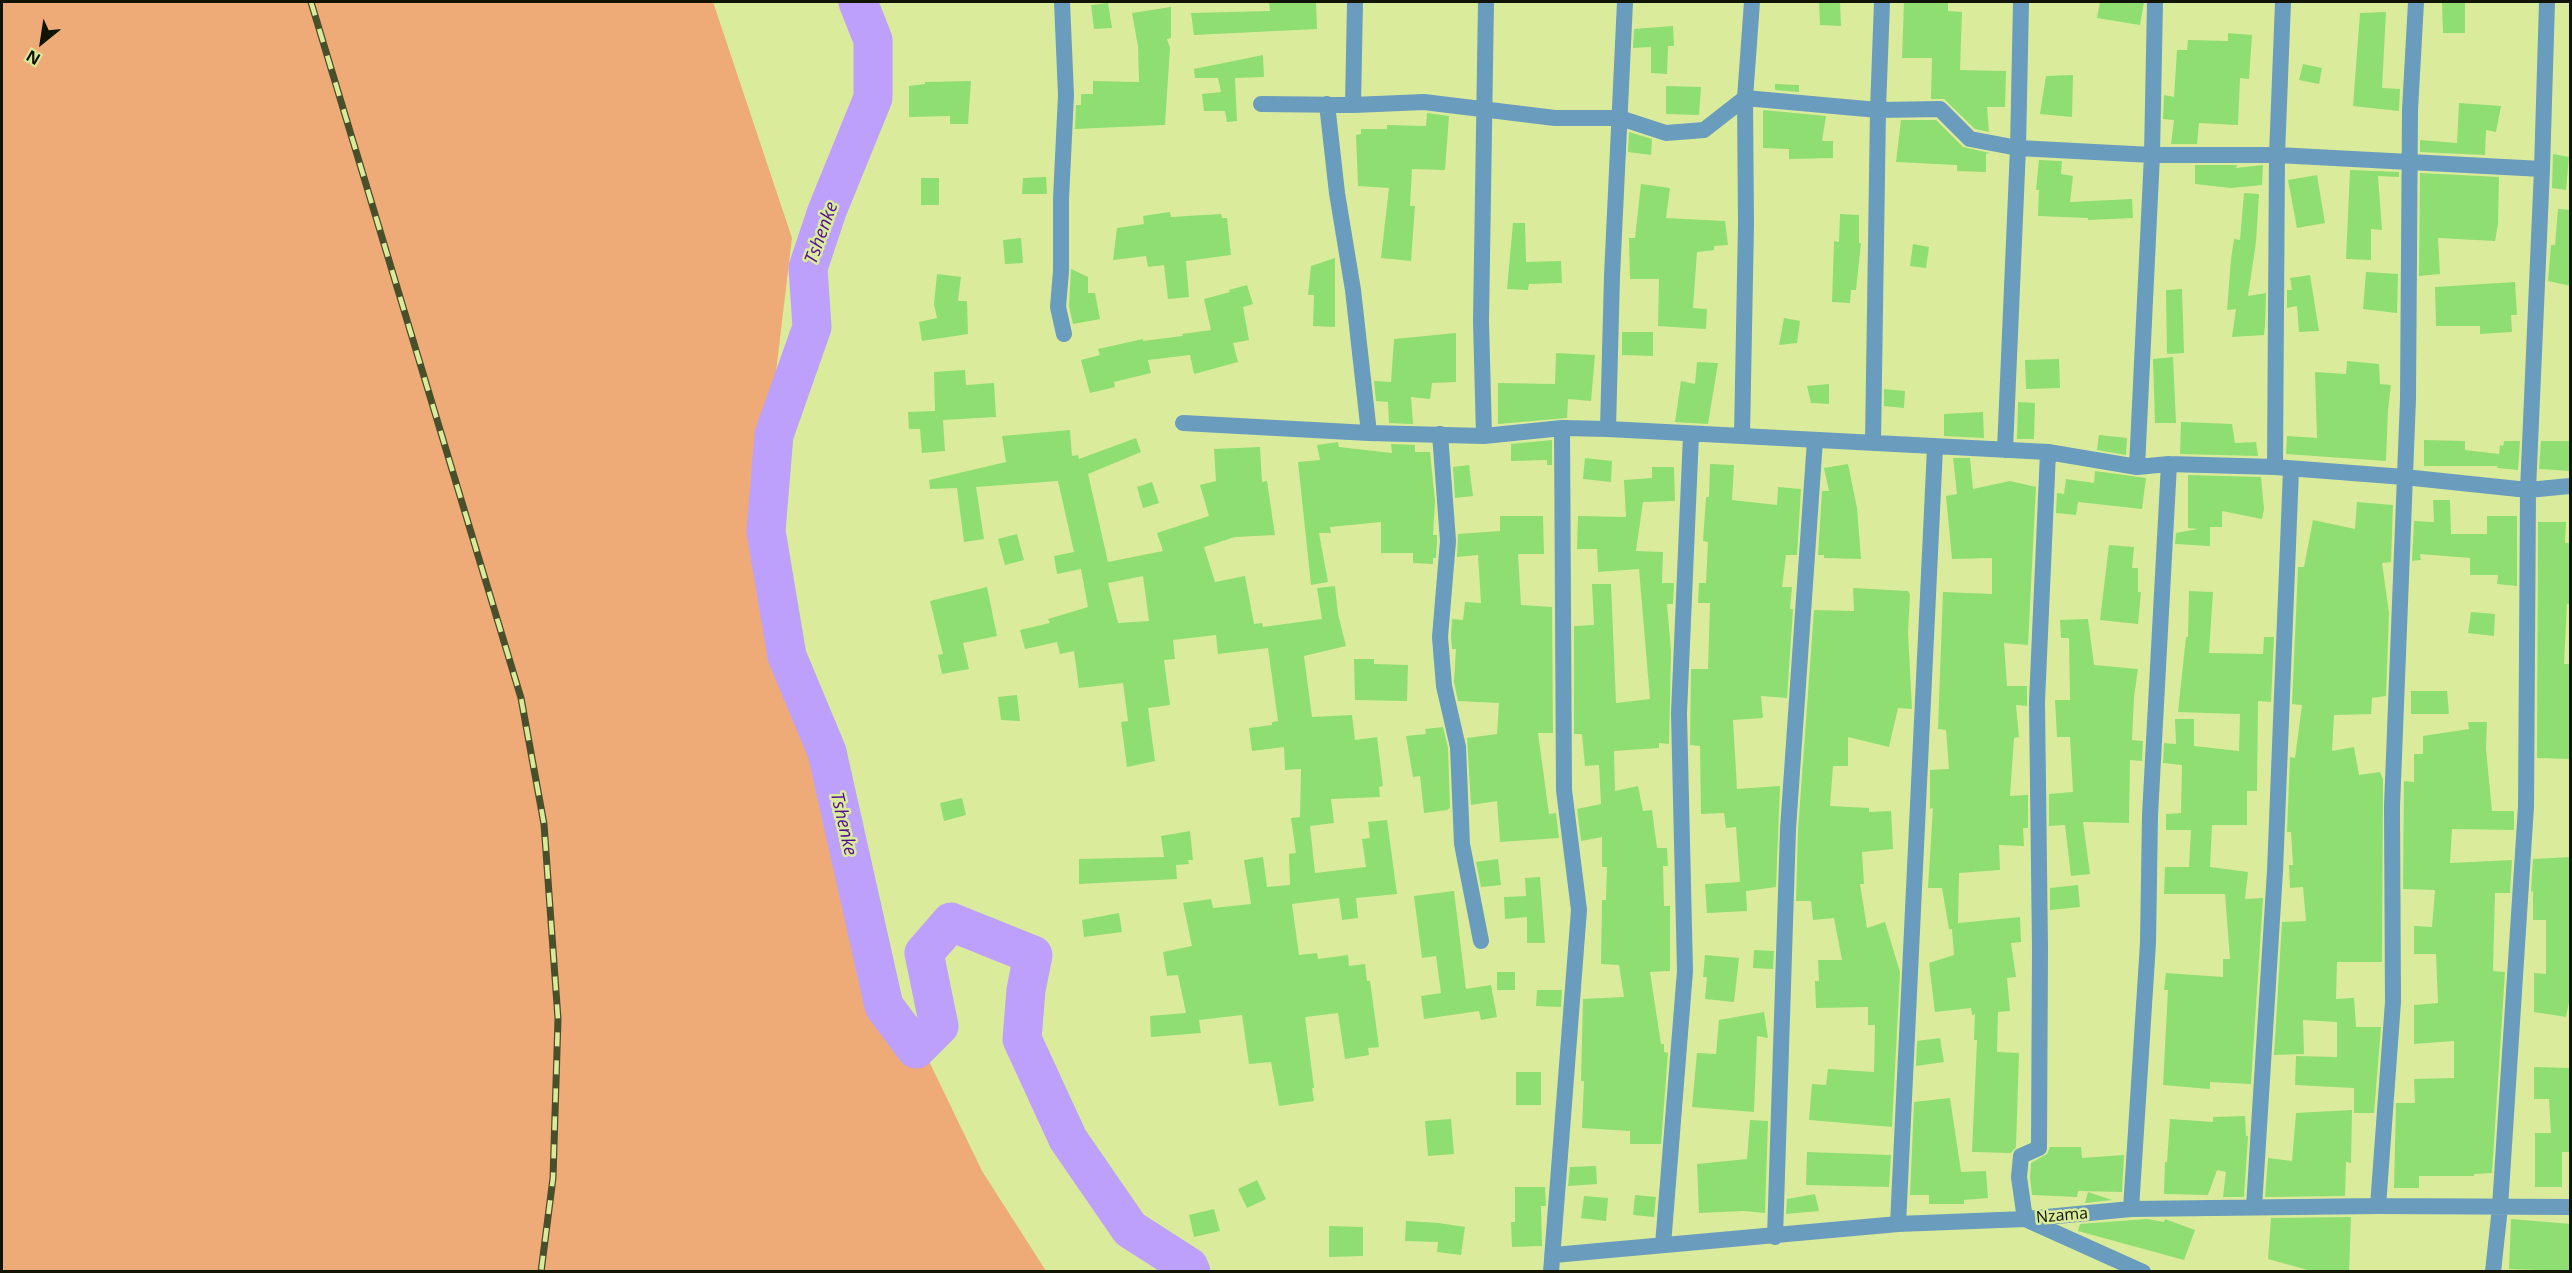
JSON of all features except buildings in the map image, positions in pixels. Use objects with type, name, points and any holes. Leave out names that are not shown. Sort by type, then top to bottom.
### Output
[{"type":"street","points":[[1062,2],[1066,95],[1058,307],[1064,334]]},
{"type":"street","points":[[1353,105],[1355,2]]},
{"type":"street","points":[[1484,436],[1480,321],[1486,2]]},
{"type":"street","points":[[1608,429],[1625,2]]},
{"type":"street","points":[[1742,436],[1746,235],[1745,98],[1752,2]]},
{"type":"street","points":[[1873,442],[1882,2]]},
{"type":"street","points":[[2005,450],[2018,148],[2021,2]]},
{"type":"street","points":[[2137,467],[2152,155],[2155,2]]},
{"type":"street","points":[[2254,1207],[2275,871],[2283,469],[2277,155],[2283,2]]},
{"type":"street","points":[[2378,1206],[2392,1002],[2392,807],[2408,399],[2410,110],[2416,2]]},
{"type":"street","points":[[2493,1272],[2500,1207],[2526,807],[2528,490],[2547,2]]},
{"type":"street","points":[[1261,104],[1353,105],[1424,102],[1555,118],[1620,118],[1666,133],[1704,130],[1745,98],[1878,110],[1940,109],[1970,139],[2018,148],[2152,155],[2277,155],[2542,170]]},
{"type":"street","points":[[1327,104],[1337,193],[1353,290],[1369,433]]},
{"type":"street","points":[[1184,423],[1369,433],[1484,436],[1562,428],[1608,429],[1691,435],[1873,442],[1935,448],[2048,452],[2137,467],[2169,464],[2283,469],[2404,477],[2528,490],[2571,486]]},
{"type":"street","points":[[1551,1272],[1579,910],[1564,790],[1562,428]]},
{"type":"street","points":[[1440,434],[1448,541],[1440,647],[1444,686],[1458,747],[1462,844],[1481,941]]},
{"type":"street","points":[[1663,1245],[1685,971],[1679,713],[1691,435]]},
{"type":"street","points":[[1776,1237],[1788,829],[1815,440]]},
{"type":"street","points":[[1898,1224],[1935,448]]},
{"type":"street","points":[[2048,452],[2037,702],[2040,949],[2039,1148],[2021,1156],[2019,1177],[2025,1219],[2144,1272]]},
{"type":"street","points":[[2131,1209],[2148,943],[2150,816],[2169,464]]},
{"type":"street","name":"Nzama","points":[[1554,1255],[1776,1237],[1898,1224],[2025,1219],[2131,1209],[2378,1206],[2571,1207]]},
{"type":"shaded area","points":[[2,2],[713,2],[792,238],[768,439],[833,811],[912,1026],[982,1171],[1046,1271],[2,1271]]},
{"type":"waterway","name":"Tshenke","points":[[858,2],[873,40],[873,98],[827,211],[808,268],[812,327],[774,435],[766,531],[787,656],[827,752],[884,1006],[916,1049],[939,1026],[924,953],[951,922],[1033,955],[1026,990],[1022,1039],[1068,1139],[1130,1229],[1189,1267],[1191,1272]]},
{"type":"railway","points":[[311,2],[521,698],[544,824],[558,1019],[553,1178],[541,1272]]}]
